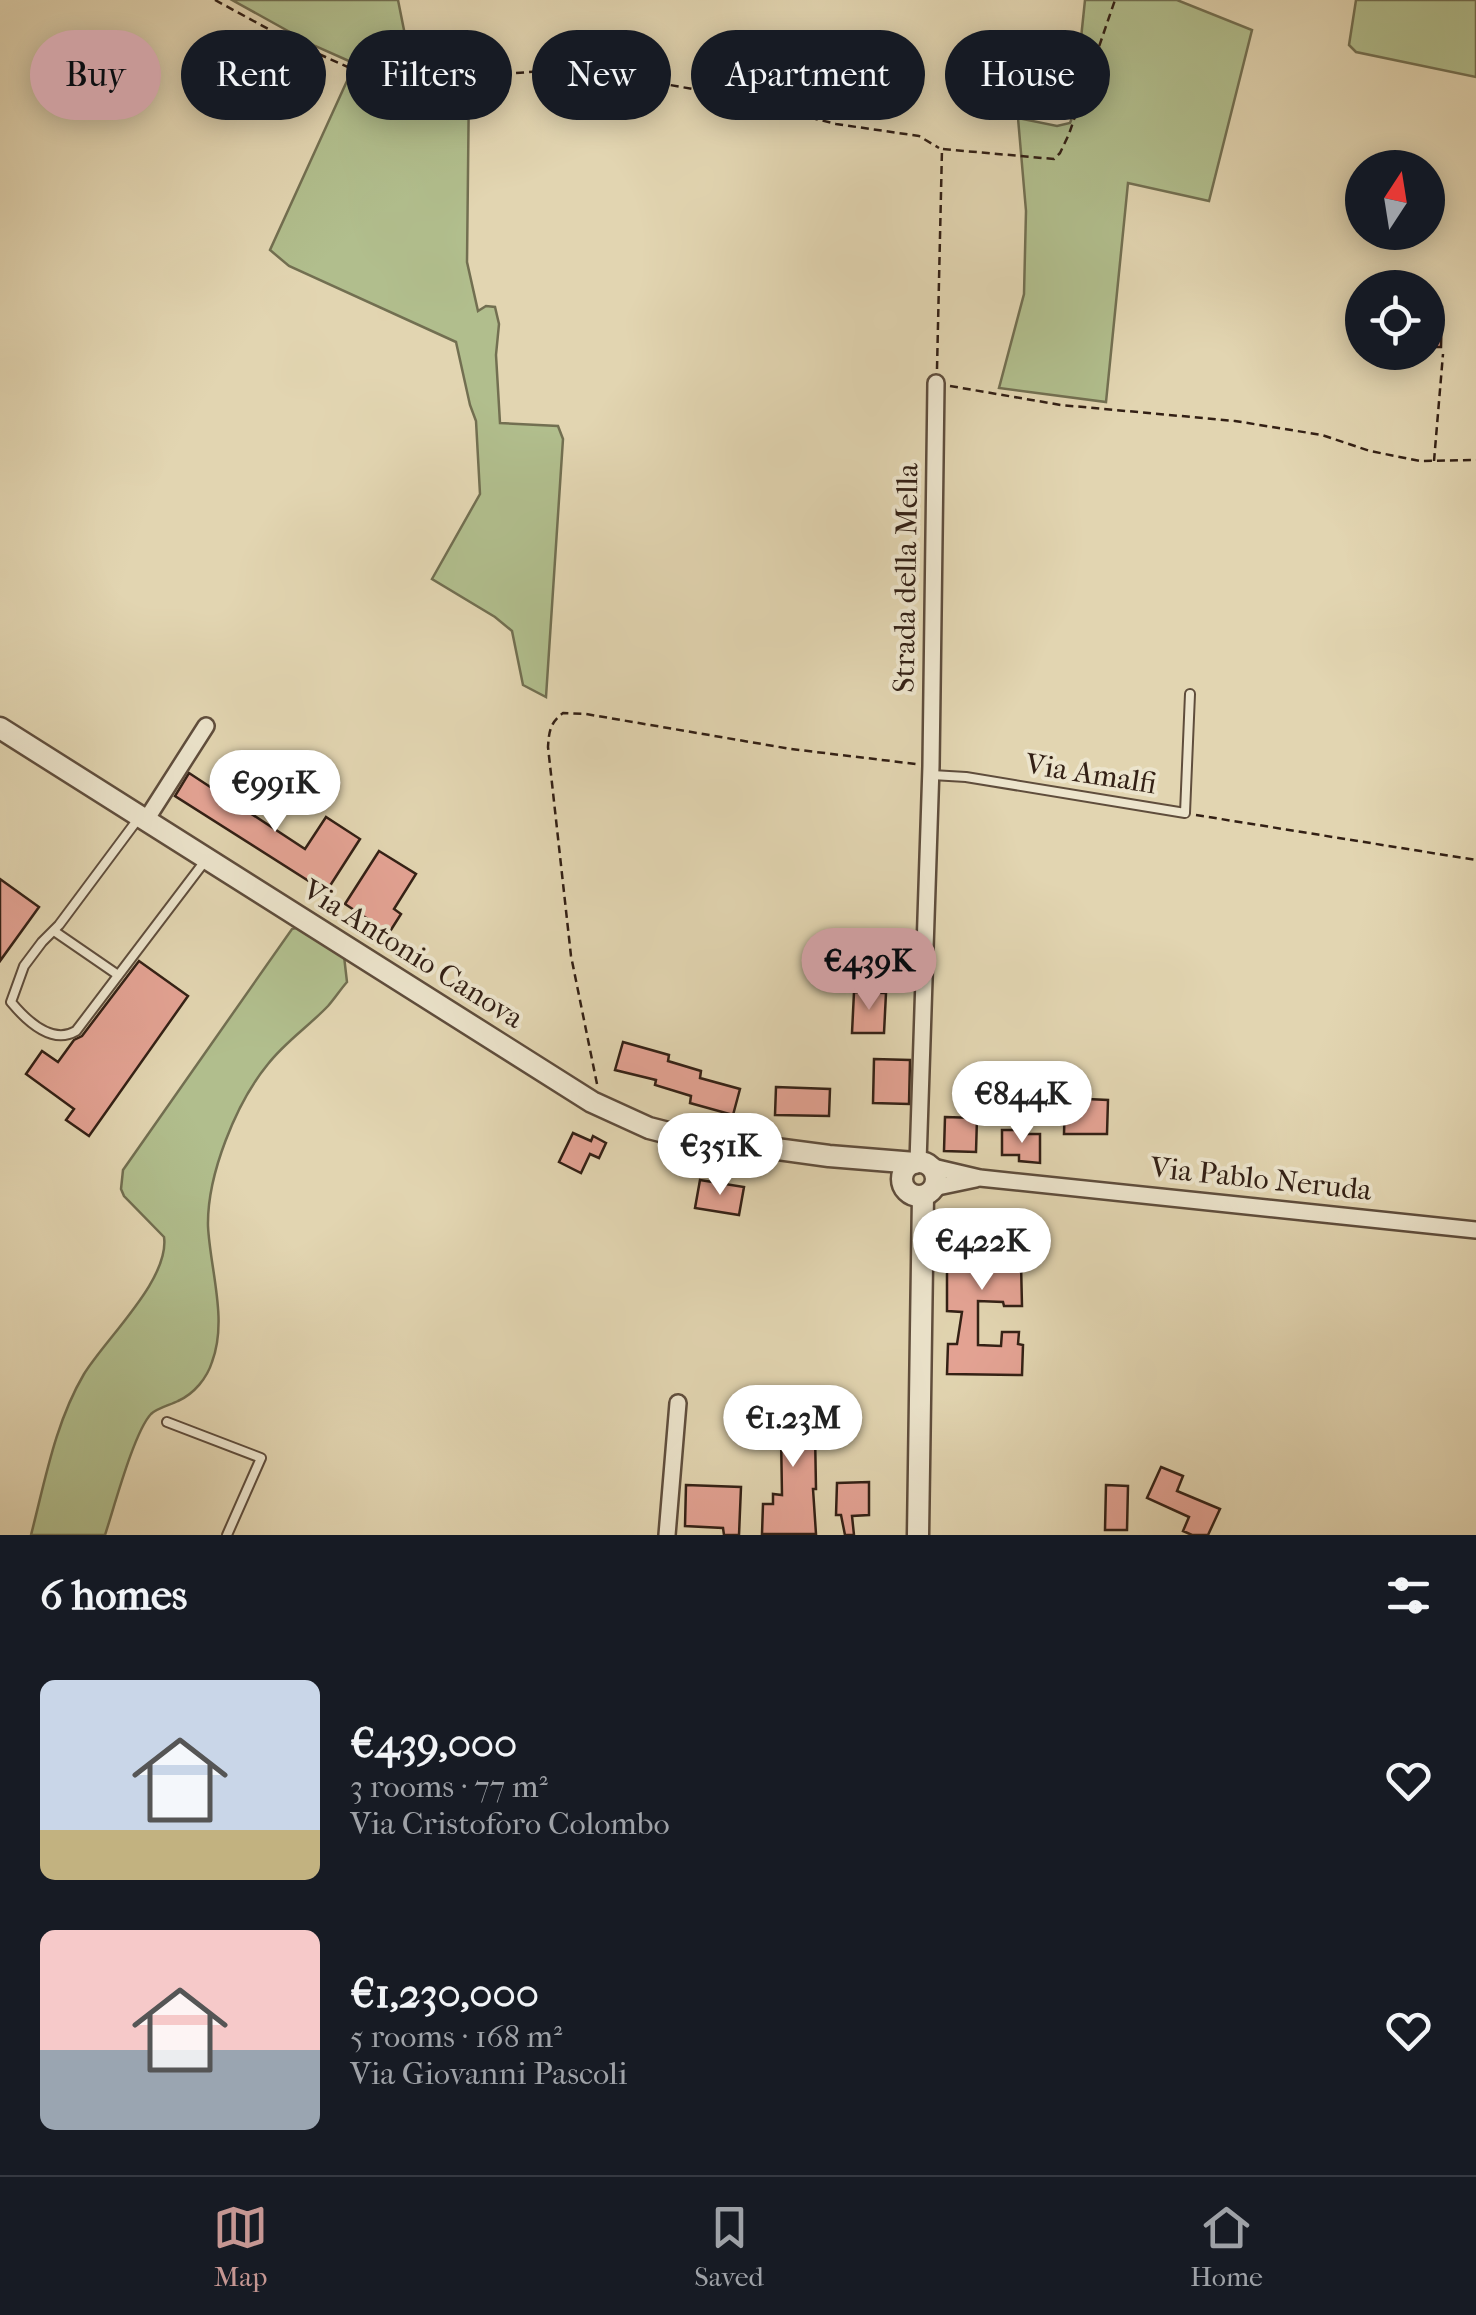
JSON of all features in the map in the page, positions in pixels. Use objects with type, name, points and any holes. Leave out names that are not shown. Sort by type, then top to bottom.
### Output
[{"type":"street","name":"Strada della Mella","points":[[921,1164],[936,383]]},
{"type":"street","points":[[143,818],[206,726]]},
{"type":"street","name":"Via Antonio Canova","points":[[0,728],[599,1106],[649,1128],[680,1136],[829,1156]]},
{"type":"street","points":[[829,1156],[921,1164],[935,1174],[917,1190]]},
{"type":"street","points":[[829,1156],[917,1190]]},
{"type":"street","points":[[918,1535],[921,1236],[917,1190],[904,1173],[921,1164]]},
{"type":"street","name":"Via Pablo Neruda","points":[[921,1164],[980,1178],[1476,1230]]},
{"type":"street","name":"Via Pablo Neruda","points":[[917,1190],[980,1178]]},
{"type":"street","points":[[667,1535],[678,1403]]},
{"type":"lane","name":"Via Amalfi","points":[[931,771],[1185,813],[1190,694]]},
{"type":"lane","points":[[143,818],[42,942],[16,983],[11,1002],[25,1018],[52,1035],[68,1036],[84,1021],[207,858]]},
{"type":"lane","points":[[54,932],[118,974]]},
{"type":"lane","points":[[167,1422],[261,1458],[227,1535]]},
{"type":"path","points":[[215,0],[294,43],[404,92],[459,77],[545,70],[590,71],[704,91],[849,126],[919,136],[942,149],[1054,159],[1069,134],[1115,0]]},
{"type":"path","points":[[942,149],[936,383],[1075,407],[1235,421],[1322,435],[1397,458],[1476,460]]},
{"type":"path","points":[[1434,461],[1441,370]]},
{"type":"path","points":[[599,1106],[571,956],[548,747],[550,727],[555,720],[563,713],[586,714],[931,771]]},
{"type":"path","points":[[1185,813],[1476,860]]},
{"type":"green space","points":[[232,0],[398,0],[404,30],[346,30],[346,60],[326,51],[326,30],[286,30]]},
{"type":"green space","points":[[1085,0],[1177,0],[1252,30],[1209,201],[1128,183],[1106,402],[999,388],[1024,294],[1026,211],[1018,120],[1057,126],[1071,120],[1110,120],[1110,30],[1082,30]]},
{"type":"green space","points":[[1356,0],[1476,0],[1476,77],[1356,52],[1349,45]]},
{"type":"green space","points":[[346,83],[346,120],[469,120],[467,262],[478,311],[486,306],[495,307],[499,324],[496,355],[500,423],[558,426],[563,439],[546,697],[523,685],[512,631],[432,579],[480,494],[476,421],[456,342],[289,266],[270,250]]},
{"type":"green space","points":[[300,927],[344,956],[347,982],[268,1064],[245,1099],[226,1140],[209,1206],[218,1329],[210,1368],[189,1394],[154,1412],[145,1423],[131,1453],[105,1535],[31,1535],[65,1412],[84,1374],[147,1289],[163,1253],[164,1237],[124,1196],[123,1170],[292,929]]},
{"type":"building","points":[[189,773],[305,849],[326,817],[360,839],[326,892],[175,796]]},
{"type":"building","points":[[379,851],[416,874],[394,909],[401,914],[389,933],[345,904]]},
{"type":"building","points":[[0,879],[39,907],[0,961]]},
{"type":"building","points":[[139,961],[188,996],[89,1136],[66,1120],[74,1109],[26,1074],[42,1051],[58,1062]]},
{"type":"building","points":[[854,992],[886,993],[884,1033],[852,1033]]},
{"type":"building","points":[[623,1042],[669,1055],[668,1061],[701,1071],[700,1078],[740,1089],[733,1115],[690,1103],[691,1096],[655,1085],[656,1080],[615,1070]]},
{"type":"building","points":[[874,1059],[910,1060],[909,1104],[873,1103]]},
{"type":"building","points":[[999,1074],[1041,1077],[1040,1107],[997,1106]]},
{"type":"building","points":[[776,1087],[830,1089],[829,1116],[775,1115]]},
{"type":"building","points":[[1065,1098],[1108,1100],[1107,1134],[1064,1134]]},
{"type":"building","points":[[945,1117],[977,1118],[976,1152],[944,1151]]},
{"type":"building","points":[[1002,1130],[1040,1134],[1040,1163],[1019,1161],[1019,1155],[1002,1155]]},
{"type":"building","points":[[573,1133],[606,1143],[599,1158],[590,1154],[581,1173],[559,1162]]},
{"type":"building","points":[[700,1180],[744,1187],[739,1215],[695,1208]]},
{"type":"building","points":[[951,1212],[1006,1213],[1005,1262],[1021,1263],[1022,1306],[978,1301],[978,1345],[1001,1346],[1002,1332],[1019,1332],[1018,1344],[1023,1345],[1022,1375],[947,1374],[948,1344],[957,1344],[962,1312],[947,1311]]},
{"type":"building","points":[[766,1404],[817,1404],[813,1489],[816,1534],[762,1534],[763,1504],[773,1504],[773,1494],[782,1495],[781,1434],[766,1435]]},
{"type":"building","points":[[1161,1467],[1183,1476],[1177,1491],[1220,1509],[1208,1535],[1183,1531],[1189,1517],[1147,1498]]},
{"type":"building","points":[[869,1482],[869,1515],[852,1516],[854,1535],[845,1535],[841,1515],[836,1515],[837,1483]]},
{"type":"building","points":[[686,1485],[741,1487],[739,1535],[724,1535],[723,1528],[685,1526]]},
{"type":"building","points":[[1106,1485],[1128,1486],[1127,1530],[1105,1530]]}]
